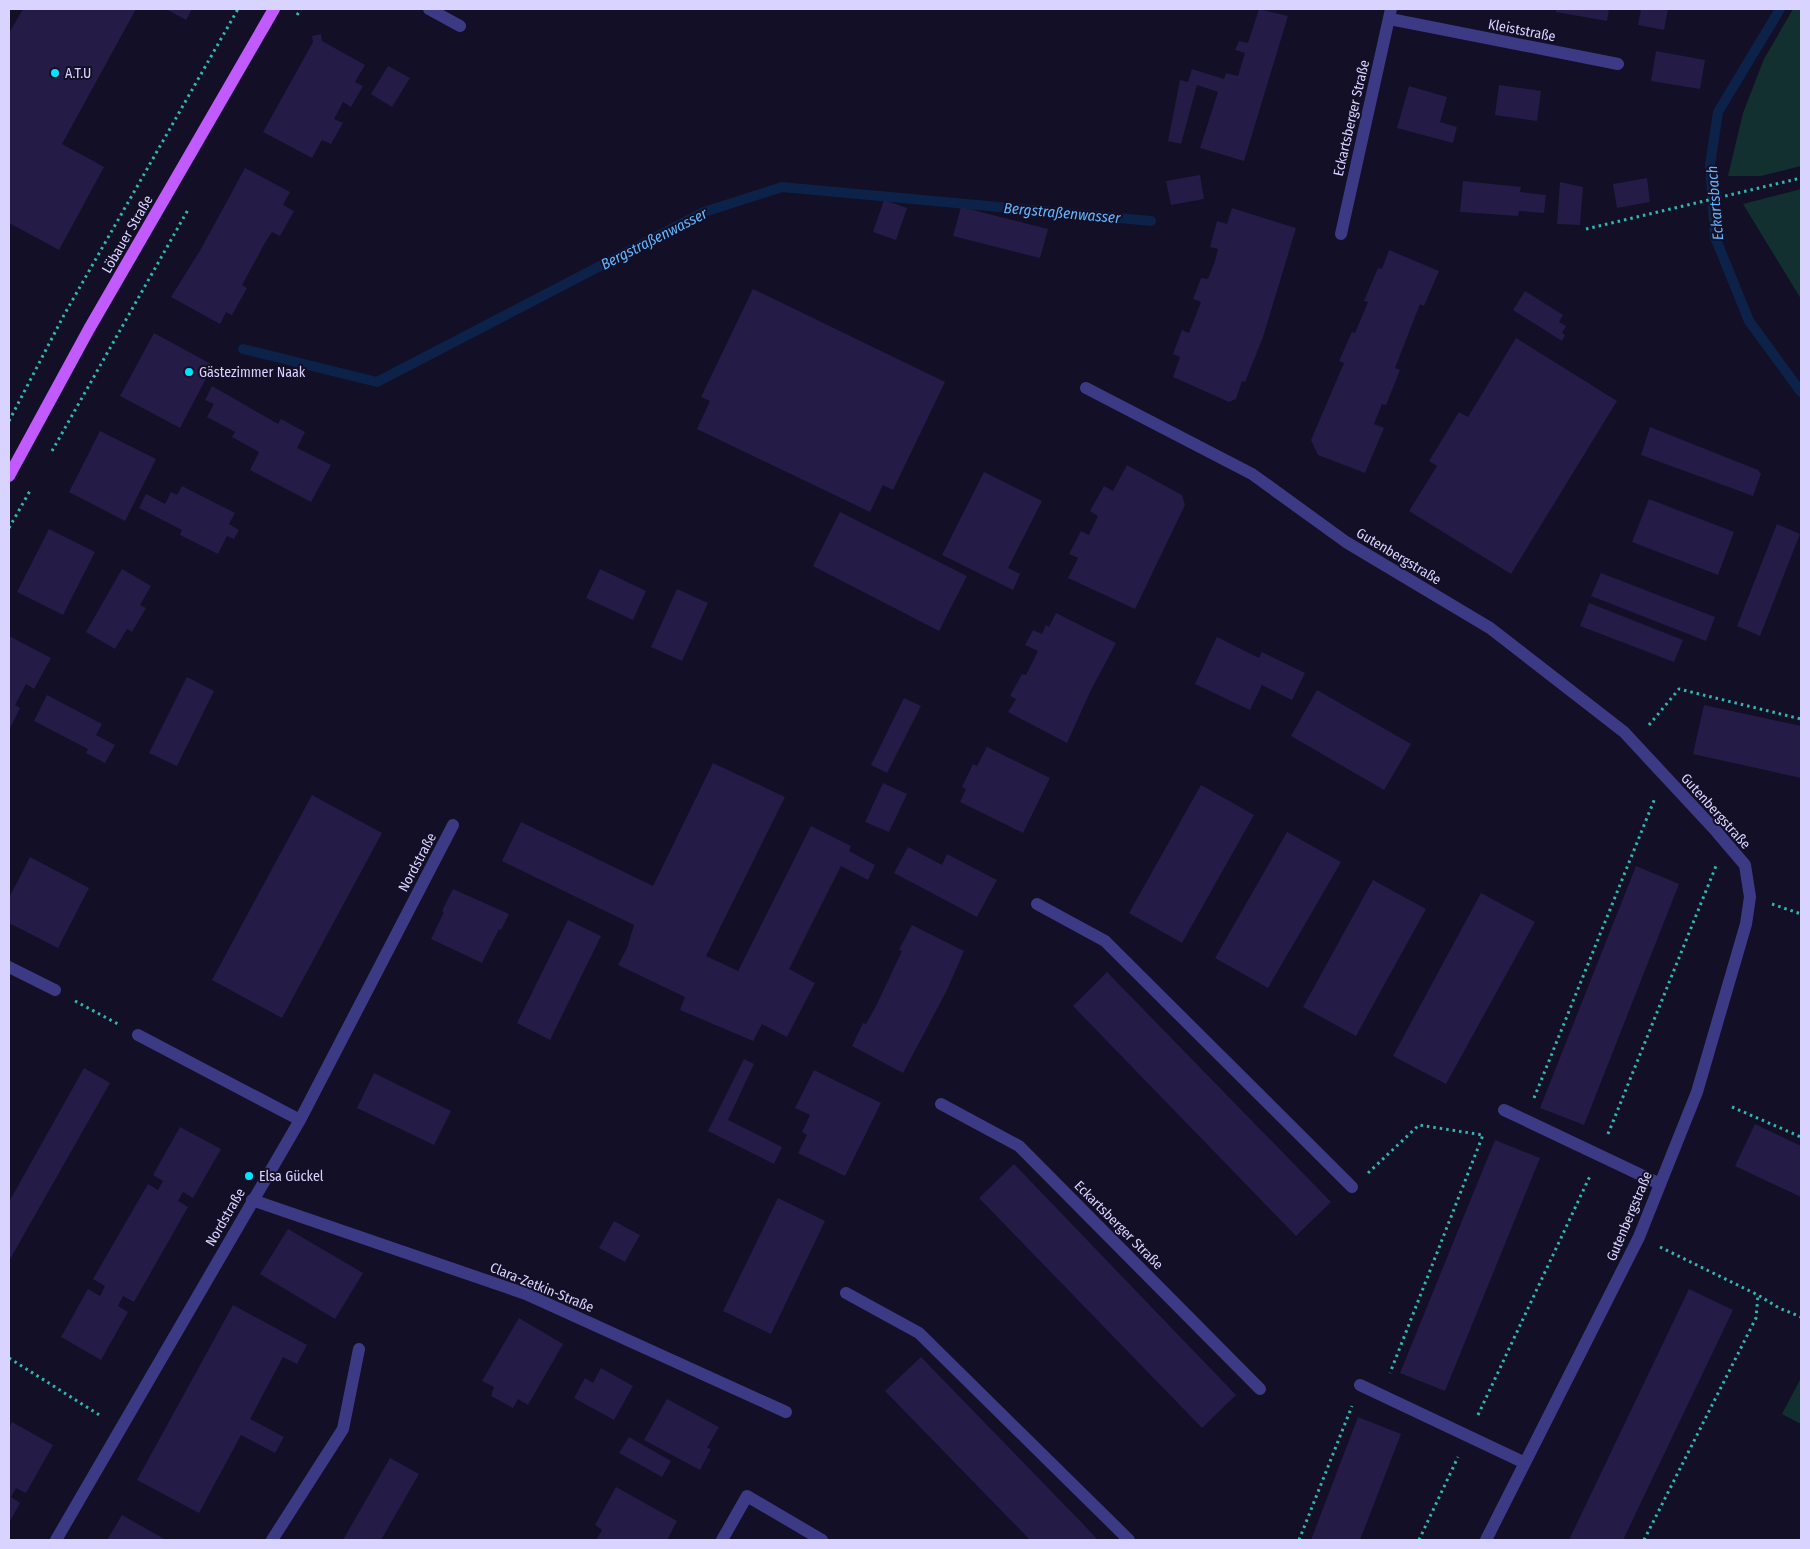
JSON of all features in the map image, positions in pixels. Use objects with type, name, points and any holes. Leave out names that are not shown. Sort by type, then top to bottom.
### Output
[{"type":"main road","name":"Löbauer Straße","points":[[9,476],[89,329],[274,9]]},
{"type":"street","points":[[429,9],[460,26]]},
{"type":"street","name":"Kleiststraße","points":[[1390,14],[1618,64]]},
{"type":"street","name":"Eckartsberger Straße","points":[[1341,234],[1390,14]]},
{"type":"street","name":"Gutenbergstraße","points":[[1086,388],[1252,474],[1346,542],[1490,628],[1624,732],[1745,865],[1750,897],[1746,924],[1697,1092],[1639,1237],[1486,1540]]},
{"type":"street","name":"Nordstraße","points":[[56,1540],[300,1120],[453,825]]},
{"type":"street","points":[[1037,904],[1106,941],[1352,1187]]},
{"type":"street","points":[[9,967],[55,990]]},
{"type":"street","points":[[138,1035],[300,1120]]},
{"type":"street","name":"Eckartsberger Straße","points":[[941,1104],[1019,1146],[1260,1389]]},
{"type":"street","points":[[1504,1110],[1660,1184]]},
{"type":"street","name":"Clara-Zetkin-Straße","points":[[252,1200],[526,1294],[786,1412]]},
{"type":"street","points":[[846,1293],[919,1333],[1129,1540]]},
{"type":"street","points":[[272,1540],[343,1429],[359,1349]]},
{"type":"street","points":[[1360,1385],[1525,1463]]},
{"type":"street","points":[[722,1540],[747,1496],[822,1540]]},
{"type":"path","points":[[9,421],[68,308],[238,9]]},
{"type":"path","points":[[296,17],[301,9]]},
{"type":"path","points":[[1586,229],[1801,178]]},
{"type":"path","points":[[48,458],[189,208]]},
{"type":"path","points":[[9,528],[33,484]]},
{"type":"path","points":[[1634,742],[1679,689],[1801,719]]},
{"type":"path","points":[[1525,1120],[1664,776]]},
{"type":"path","points":[[1419,1540],[1600,1155],[1726,842]]},
{"type":"path","points":[[1750,897],[1801,914]]},
{"type":"path","points":[[55,990],[138,1035]]},
{"type":"path","points":[[1732,1107],[1801,1137]]},
{"type":"path","points":[[1352,1187],[1419,1125],[1483,1135],[1381,1395]]},
{"type":"path","points":[[1639,1237],[1758,1295],[1779,1308],[1801,1317]]},
{"type":"path","points":[[1644,1540],[1756,1318],[1758,1295]]},
{"type":"path","points":[[9,1358],[122,1429]]},
{"type":"path","points":[[1299,1540],[1360,1385]]},
{"type":"green space","points":[[1793,9],[1801,9],[1801,166],[1761,176],[1728,176],[1743,113],[1764,59]]},
{"type":"green space","points":[[1801,189],[1801,299],[1743,204]]},
{"type":"green space","points":[[1801,1378],[1801,1424],[1782,1414]]},
{"type":"building","points":[[23,9],[136,9],[62,144],[104,167],[59,250],[9,223],[9,33]]},
{"type":"building","points":[[166,9],[192,9],[186,20]]},
{"type":"building","points":[[1259,9],[1288,16],[1244,161],[1200,148],[1218,92],[1197,85],[1181,144],[1168,141],[1180,80],[1188,82],[1192,69],[1224,79],[1226,73],[1238,76],[1245,53],[1235,50],[1239,41],[1248,43]]},
{"type":"building","points":[[1556,9],[1609,9],[1607,21],[1556,12]]},
{"type":"building","points":[[1641,9],[1668,9],[1664,30],[1638,25]]},
{"type":"building","points":[[321,34],[322,41],[365,65],[355,82],[363,86],[351,107],[343,102],[334,119],[343,123],[331,144],[322,140],[312,158],[263,132],[313,42],[312,36]]},
{"type":"building","points":[[1656,51],[1705,60],[1700,89],[1651,81]]},
{"type":"building","points":[[388,66],[410,78],[392,107],[371,94]]},
{"type":"building","points":[[1499,85],[1541,91],[1537,121],[1495,115]]},
{"type":"building","points":[[1409,86],[1447,97],[1440,122],[1457,127],[1453,143],[1397,128]]},
{"type":"building","points":[[245,168],[290,192],[283,205],[294,211],[280,236],[272,232],[266,241],[242,285],[247,288],[232,315],[226,312],[220,324],[171,297],[201,249]]},
{"type":"building","points":[[1200,175],[1204,199],[1171,205],[1166,181]]},
{"type":"building","points":[[1647,178],[1650,202],[1617,208],[1613,184]]},
{"type":"building","points":[[1463,181],[1521,187],[1520,192],[1546,195],[1544,213],[1519,211],[1518,216],[1460,212]]},
{"type":"building","points":[[1560,182],[1583,187],[1580,225],[1557,224]]},
{"type":"building","points":[[884,200],[907,208],[896,240],[873,232]]},
{"type":"building","points":[[961,207],[1048,229],[1040,258],[953,236]]},
{"type":"building","points":[[1232,208],[1296,228],[1263,337],[1245,382],[1242,381],[1236,399],[1229,402],[1173,377],[1180,357],[1173,354],[1182,330],[1189,333],[1201,302],[1193,299],[1201,278],[1208,279],[1215,261],[1218,249],[1210,247],[1217,221],[1227,224]]},
{"type":"building","points":[[1389,250],[1439,271],[1424,306],[1420,304],[1395,368],[1400,370],[1386,405],[1382,404],[1374,424],[1384,428],[1365,473],[1318,455],[1311,440],[1344,363],[1339,361],[1352,332],[1355,333],[1368,302],[1364,301],[1378,268],[1382,269]]},
{"type":"building","points":[[753,289],[945,382],[893,490],[883,485],[870,512],[697,429],[710,401],[701,397]]},
{"type":"building","points":[[1525,291],[1563,315],[1559,322],[1566,326],[1562,333],[1565,335],[1562,341],[1513,310]]},
{"type":"building","points":[[154,333],[213,365],[180,428],[120,396]]},
{"type":"building","points":[[1516,338],[1617,401],[1511,574],[1409,511],[1437,466],[1429,461],[1459,412],[1468,417]]},
{"type":"building","points":[[212,386],[278,424],[281,419],[305,432],[297,448],[331,465],[311,502],[250,470],[259,452],[232,437],[235,432],[207,417],[214,404],[205,400]]},
{"type":"building","points":[[1650,427],[1758,470],[1761,474],[1753,496],[1641,455]]},
{"type":"building","points":[[100,431],[156,459],[125,521],[69,492]]},
{"type":"building","points":[[1127,465],[1182,495],[1185,505],[1135,609],[1068,578],[1078,558],[1069,554],[1081,531],[1089,535],[1098,516],[1090,511],[1104,486],[1113,491]]},
{"type":"building","points":[[984,472],[1042,501],[1008,568],[1020,574],[1013,590],[942,555]]},
{"type":"building","points":[[182,486],[235,513],[229,524],[239,530],[234,539],[227,536],[218,554],[180,535],[182,530],[139,508],[146,494],[165,504],[171,492],[177,495]]},
{"type":"building","points":[[1649,499],[1734,532],[1718,575],[1632,542]]},
{"type":"building","points":[[840,512],[967,576],[939,631],[813,566]]},
{"type":"building","points":[[1777,524],[1800,534],[1760,636],[1737,626]]},
{"type":"building","points":[[49,529],[95,552],[63,615],[17,592]]},
{"type":"building","points":[[122,569],[151,586],[140,605],[146,608],[132,632],[127,629],[115,649],[86,632]]},
{"type":"building","points":[[600,569],[646,591],[633,620],[586,598]]},
{"type":"building","points":[[1601,573],[1715,617],[1706,641],[1591,596]]},
{"type":"building","points":[[677,589],[708,603],[682,661],[651,647]]},
{"type":"building","points":[[1589,603],[1683,640],[1674,662],[1580,626]]},
{"type":"building","points":[[1056,613],[1116,643],[1090,692],[1067,743],[1008,712],[1016,699],[1010,696],[1022,674],[1026,675],[1038,651],[1025,645],[1033,630],[1042,634],[1046,625],[1049,627]]},
{"type":"building","points":[[9,636],[51,658],[34,689],[26,684],[15,705],[20,708],[9,730]]},
{"type":"building","points":[[1217,637],[1259,658],[1262,652],[1305,673],[1292,700],[1262,685],[1250,710],[1195,684]]},
{"type":"building","points":[[187,677],[214,691],[177,766],[149,753]]},
{"type":"building","points":[[1317,690],[1411,744],[1384,790],[1291,736]]},
{"type":"building","points":[[47,695],[102,724],[96,735],[115,745],[105,763],[86,753],[88,749],[34,721]]},
{"type":"building","points":[[904,698],[921,706],[887,773],[871,765]]},
{"type":"building","points":[[1704,705],[1801,726],[1801,778],[1693,754]]},
{"type":"building","points":[[987,747],[1050,778],[1023,833],[960,802],[966,789],[962,787],[973,764],[977,766]]},
{"type":"building","points":[[713,763],[785,797],[706,956],[738,971],[811,826],[851,846],[849,851],[875,865],[868,880],[841,866],[789,969],[815,983],[787,1037],[762,1024],[753,1041],[680,1010],[685,997],[618,965],[627,948],[634,925],[502,861],[521,822],[653,886]]},
{"type":"building","points":[[883,783],[907,794],[889,832],[865,822]]},
{"type":"building","points":[[1201,785],[1254,815],[1182,943],[1129,913]]},
{"type":"building","points":[[312,795],[382,833],[282,1018],[212,980]]},
{"type":"building","points":[[1287,832],[1341,862],[1268,988],[1215,958]]},
{"type":"building","points":[[908,847],[942,865],[947,854],[997,880],[977,917],[894,873]]},
{"type":"building","points":[[30,857],[89,888],[58,948],[9,923],[9,898]]},
{"type":"building","points":[[1636,866],[1679,884],[1584,1125],[1540,1108]]},
{"type":"building","points":[[1373,880],[1426,909],[1356,1036],[1303,1007]]},
{"type":"building","points":[[453,889],[509,914],[501,930],[499,929],[482,963],[431,939]]},
{"type":"building","points":[[1481,893],[1535,922],[1446,1084],[1393,1056]]},
{"type":"building","points":[[568,920],[601,936],[550,1040],[517,1023]]},
{"type":"building","points":[[912,925],[964,951],[947,990],[903,1073],[852,1046],[863,1023],[866,1024],[876,1006],[902,951],[899,950]]},
{"type":"building","points":[[1107,972],[1331,1202],[1296,1236],[1073,1006]]},
{"type":"building","points":[[744,1059],[754,1064],[728,1120],[782,1147],[774,1164],[708,1131]]},
{"type":"building","points":[[84,1068],[110,1083],[9,1261],[9,1202]]},
{"type":"building","points":[[814,1070],[881,1103],[845,1176],[798,1153],[807,1135],[802,1132],[810,1115],[795,1108]]},
{"type":"building","points":[[374,1073],[451,1111],[434,1145],[357,1108]]},
{"type":"building","points":[[1755,1124],[1801,1146],[1801,1197],[1735,1166]]},
{"type":"building","points":[[180,1127],[221,1149],[193,1198],[183,1192],[178,1201],[188,1207],[134,1302],[123,1296],[118,1306],[128,1312],[101,1360],[61,1337],[88,1289],[100,1296],[105,1286],[93,1279],[148,1184],[158,1190],[163,1181],[153,1175]]},
{"type":"building","points":[[1495,1140],[1540,1158],[1445,1391],[1400,1373]]},
{"type":"building","points":[[1014,1164],[1236,1395],[1202,1428],[979,1198]]},
{"type":"building","points":[[778,1198],[825,1221],[771,1334],[723,1311]]},
{"type":"building","points":[[614,1221],[640,1235],[625,1262],[599,1248]]},
{"type":"building","points":[[288,1229],[363,1273],[335,1319],[260,1274]]},
{"type":"building","points":[[1689,1289],[1733,1310],[1623,1540],[1569,1540]]},
{"type":"building","points":[[233,1305],[307,1345],[297,1364],[283,1357],[250,1419],[284,1437],[275,1453],[241,1435],[199,1513],[137,1480]]},
{"type":"building","points":[[519,1318],[563,1344],[528,1405],[518,1399],[513,1408],[491,1396],[494,1387],[482,1381]]},
{"type":"building","points":[[921,1357],[1098,1540],[1030,1540],[885,1391]]},
{"type":"building","points":[[601,1368],[633,1386],[614,1420],[574,1398],[585,1378],[593,1383]]},
{"type":"building","points":[[667,1399],[719,1427],[707,1448],[711,1449],[700,1470],[644,1440]]},
{"type":"building","points":[[1358,1417],[1401,1434],[1360,1540],[1311,1540]]},
{"type":"building","points":[[12,1422],[53,1445],[26,1493],[16,1488],[11,1497],[20,1503],[9,1523],[9,1429]]},
{"type":"building","points":[[629,1437],[671,1461],[662,1477],[619,1453]]},
{"type":"building","points":[[390,1458],[419,1474],[381,1540],[343,1540]]},
{"type":"building","points":[[616,1487],[677,1521],[667,1540],[596,1540],[602,1530],[595,1525]]},
{"type":"building","points":[[122,1515],[166,1540],[107,1540]]},
{"type":"waterway","name":"Eckartsbach","points":[[1780,9],[1718,112],[1710,165],[1715,237],[1749,321],[1801,392]]},
{"type":"waterway","name":"Bergstraßenwasser","points":[[243,349],[377,382],[704,212],[782,187],[1151,221]]},
{"type":"place","name":"A.T.U","points":[[55,73]]},
{"type":"place","name":"Gästezimmer Naak","points":[[189,372]]},
{"type":"place","name":"Elsa Gückel","points":[[249,1176]]}]
